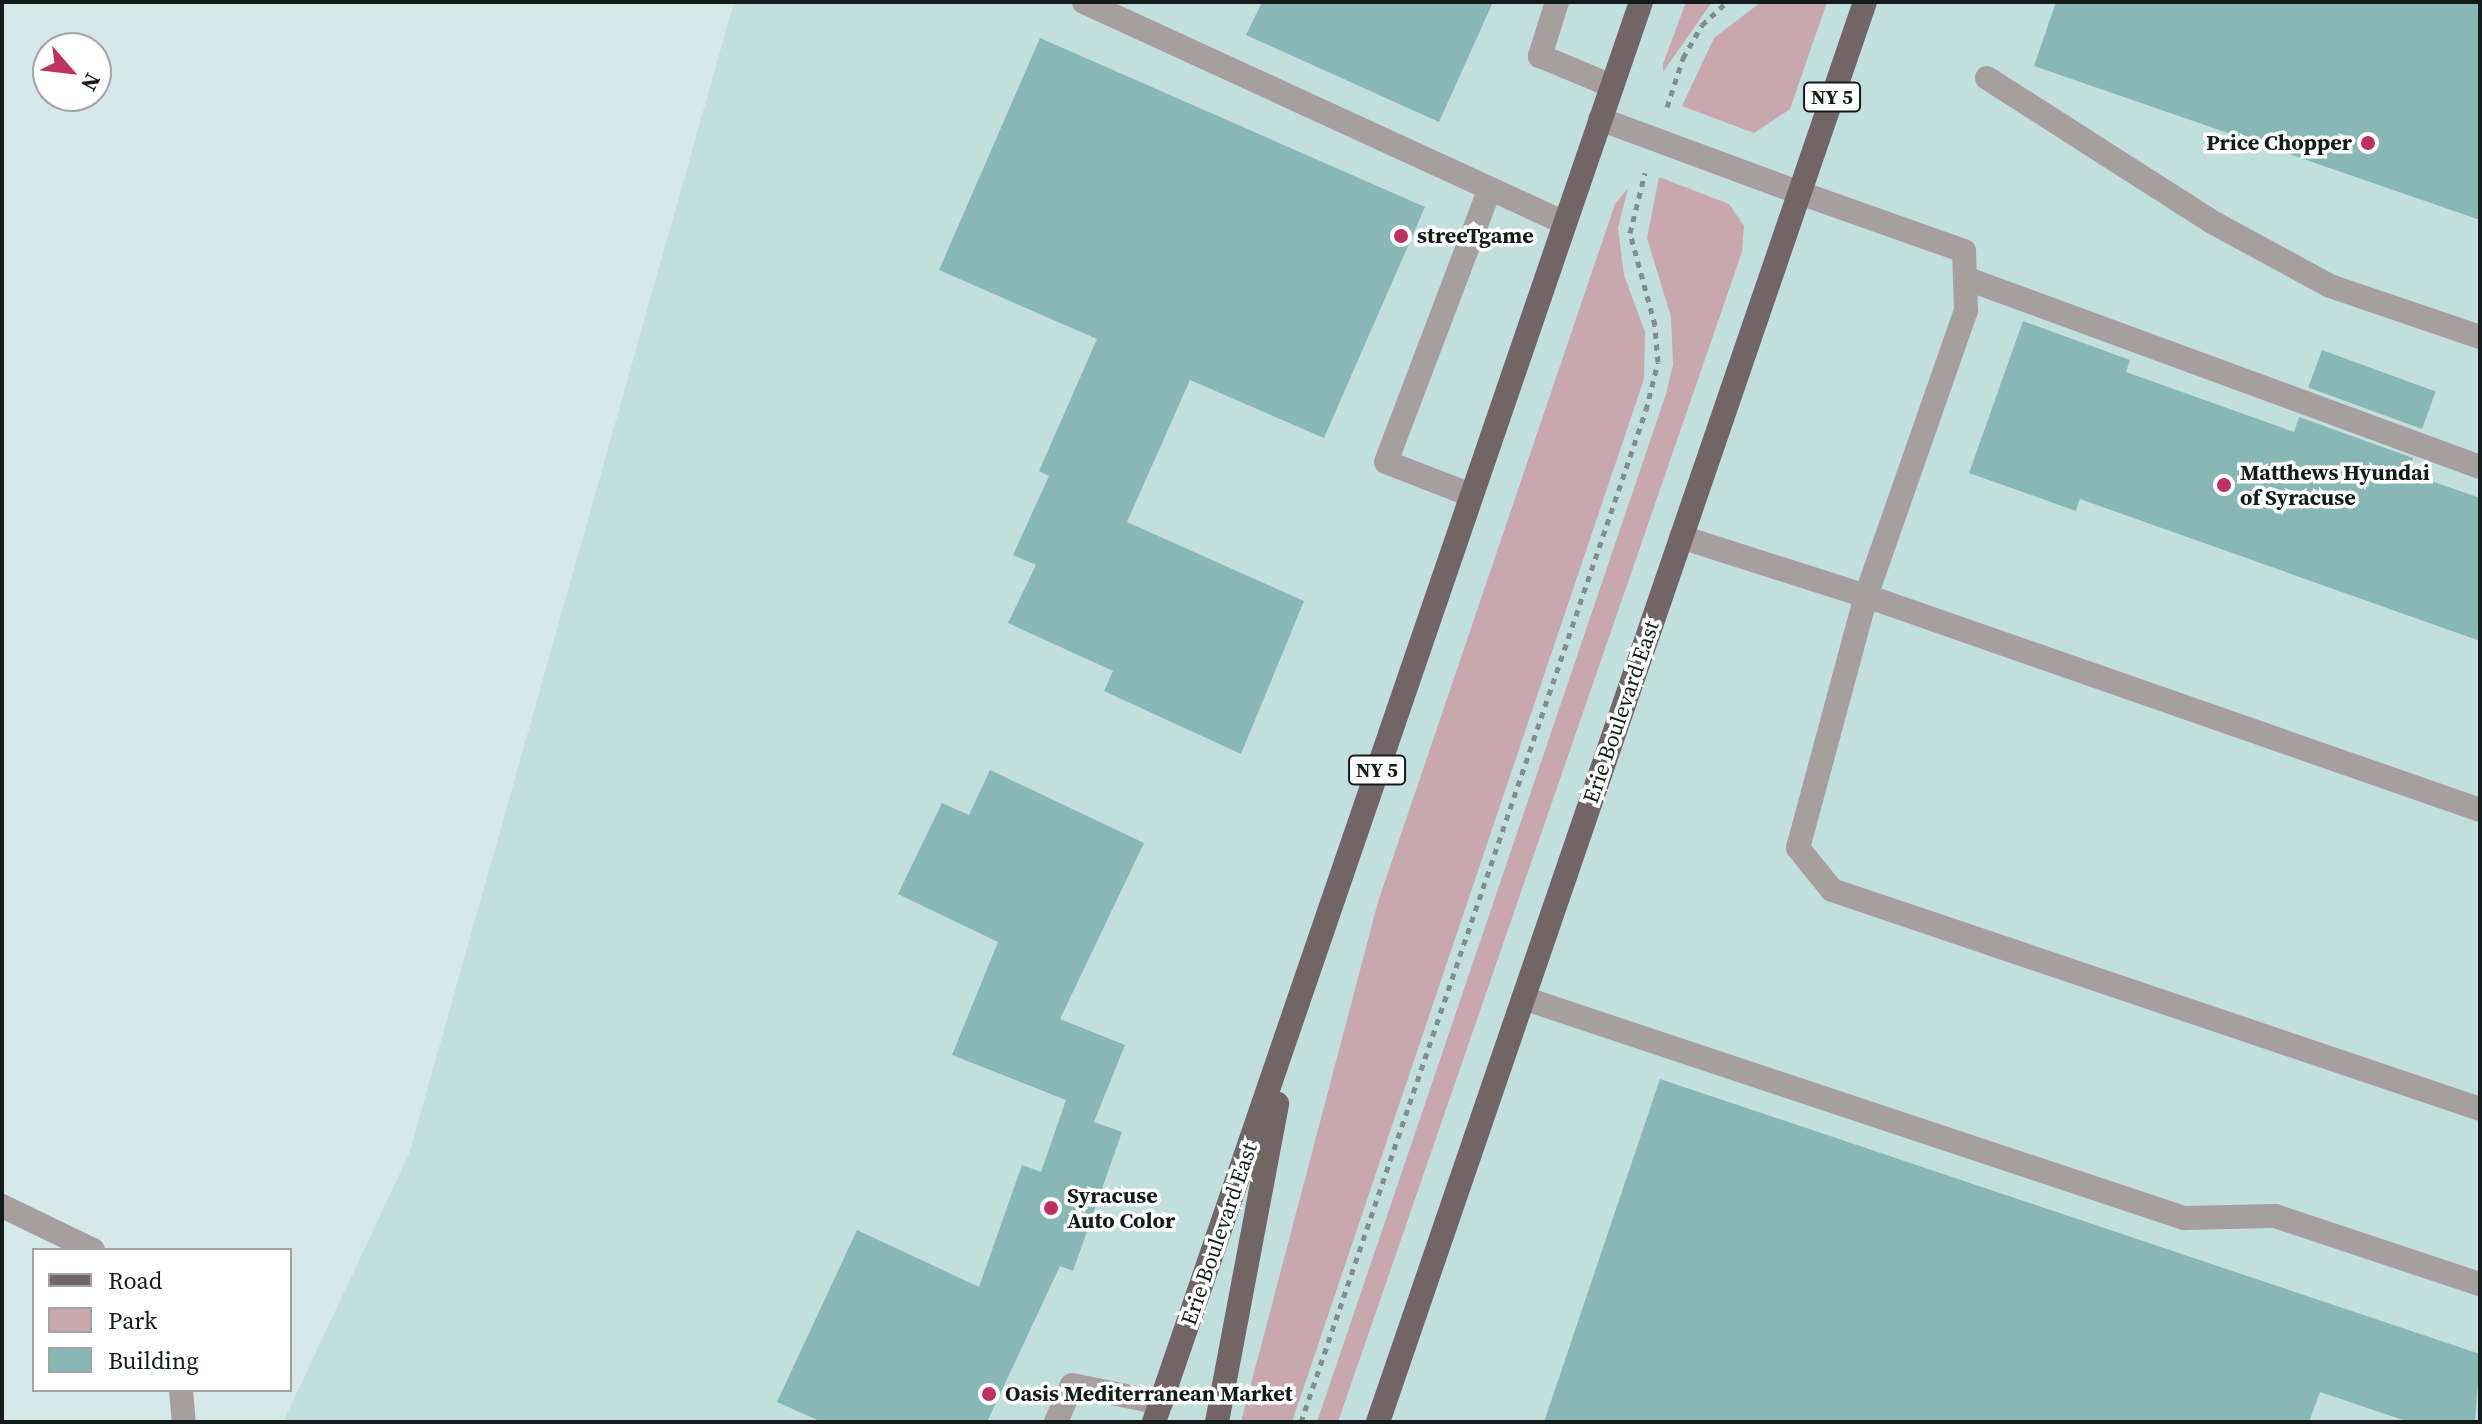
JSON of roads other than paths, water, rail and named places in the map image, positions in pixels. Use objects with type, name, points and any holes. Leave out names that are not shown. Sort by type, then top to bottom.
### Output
[{"type":"main road","name":"Erie Boulevard East","points":[[1158,1412],[1641,2]]},
{"type":"main road","name":"Erie Boulevard East","points":[[1378,1422],[1865,2]]},
{"type":"main road","points":[[1217,1422],[1291,1027]]},
{"type":"street","points":[[1084,2],[1489,191],[1565,223]]},
{"type":"street","points":[[1557,2],[1540,56],[1612,86]]},
{"type":"street","points":[[1987,78],[2214,223],[2330,286],[2480,337]]},
{"type":"street","points":[[1600,119],[1964,251],[1966,310],[1866,596],[1798,848],[1832,890],[2480,1109]]},
{"type":"street","points":[[1471,495],[1386,462],[1489,191]]},
{"type":"street","points":[[1965,278],[2480,467]]},
{"type":"street","points":[[1681,537],[1866,596],[2480,810]]},
{"type":"street","points":[[1523,998],[2184,1218],[2275,1216],[2480,1284]]},
{"type":"street","points":[[2,1206],[89,1248]]},
{"type":"street","points":[[1056,1422],[1072,1385],[1158,1412]]},
{"type":"street","points":[[181,1392],[184,1422]]},
{"type":"place","name":"Price Chopper","points":[[2368,143]]},
{"type":"place","name":"streeTgame","points":[[1401,236]]},
{"type":"place","name":"Matthews Hyundai of Syracuse","points":[[2224,485]]},
{"type":"place","name":"Syracuse Auto Color","points":[[1051,1208]]},
{"type":"place","name":"Oasis Mediterranean Market","points":[[989,1394]]}]
